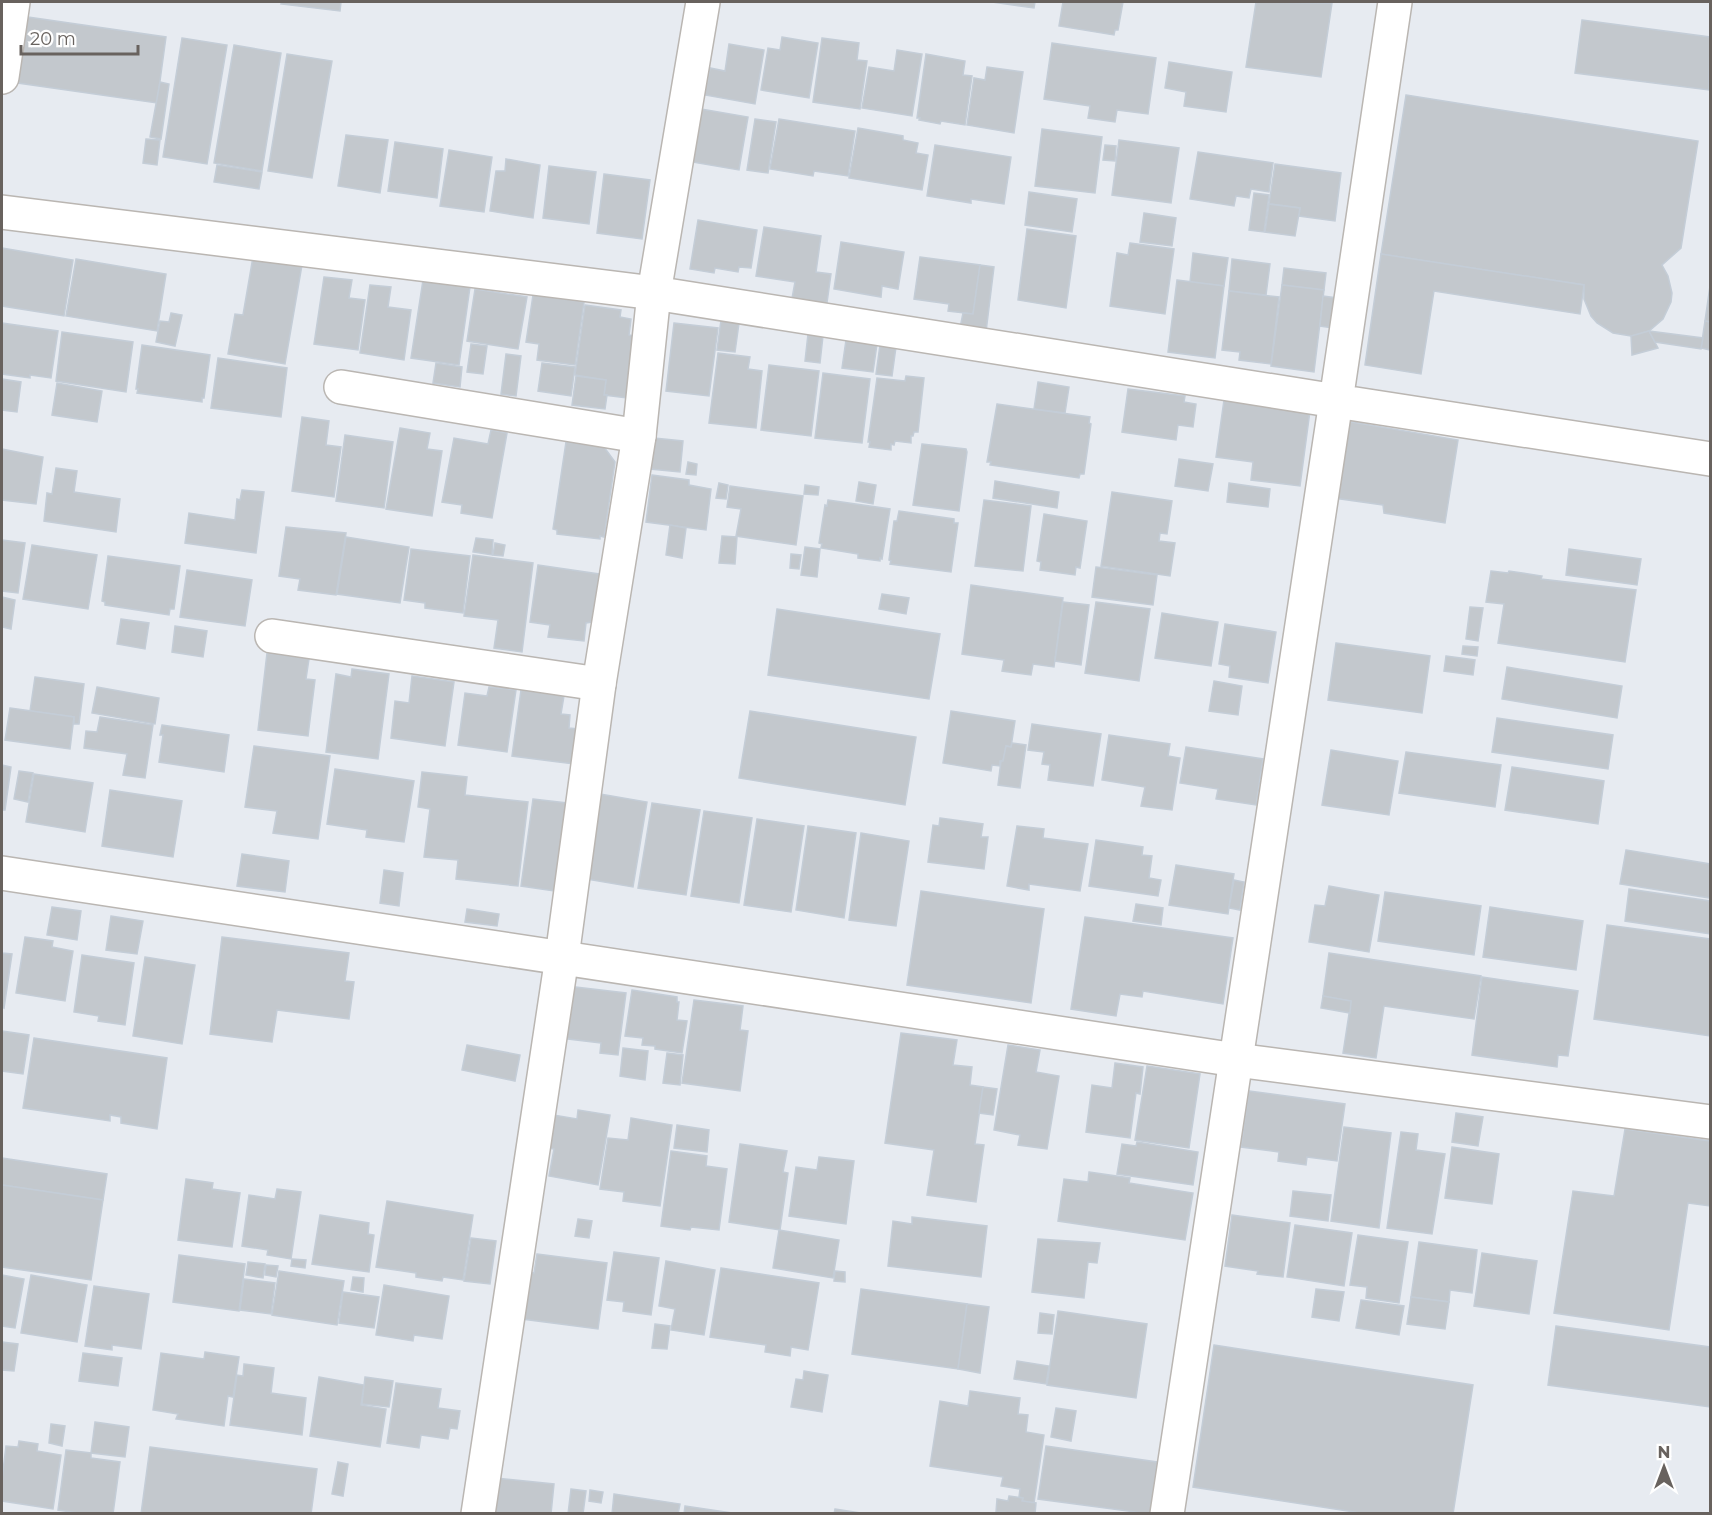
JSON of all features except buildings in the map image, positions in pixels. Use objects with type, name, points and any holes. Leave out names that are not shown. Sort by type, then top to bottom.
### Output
[{"type":"street","points":[[2,77],[14,2]]},
{"type":"street","points":[[478,1514],[562,957],[599,684],[639,436],[654,293],[703,2]]},
{"type":"street","points":[[1167,1514],[1395,2]]},
{"type":"street","points":[[2,212],[654,293],[1710,459]]},
{"type":"street","points":[[341,387],[639,436]]},
{"type":"street","points":[[272,636],[599,684]]},
{"type":"street","points":[[2,873],[1236,1060],[1710,1122]]}]
